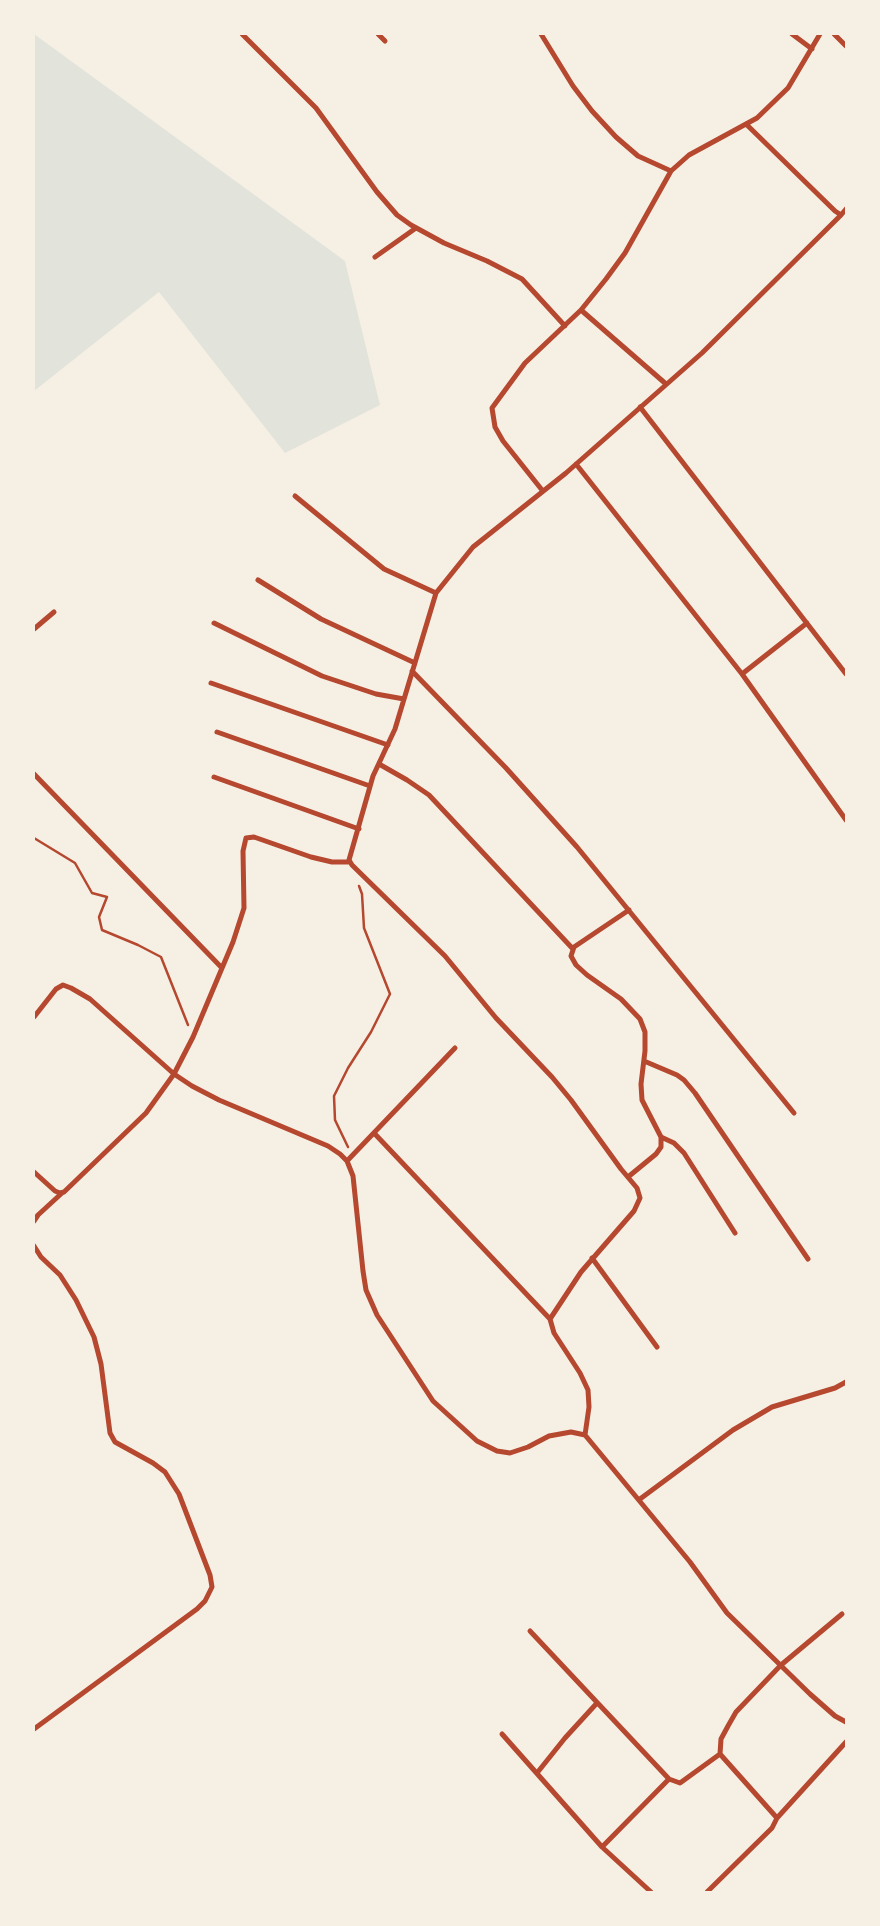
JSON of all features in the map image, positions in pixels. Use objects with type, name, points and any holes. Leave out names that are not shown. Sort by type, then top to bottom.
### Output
[{"type":"street","points":[[242,34],[316,108],[377,192],[398,215],[416,228],[522,279],[565,326]]},
{"type":"street","points":[[378,34],[385,41]]},
{"type":"street","points":[[541,34],[573,86],[592,111],[616,137],[638,156],[671,171]]},
{"type":"street","points":[[792,34],[812,49]]},
{"type":"street","points":[[542,490],[503,441],[495,427],[492,408],[525,363],[581,310],[625,253],[671,171],[689,155],[757,118],[788,88],[820,34]]},
{"type":"street","points":[[834,34],[846,46]]},
{"type":"street","points":[[746,124],[841,215]]},
{"type":"street","points":[[351,864],[350,860],[370,786],[395,729],[436,594],[473,546],[576,464],[702,353],[846,209]]},
{"type":"street","points":[[375,258],[416,228]]},
{"type":"street","points":[[581,310],[666,384]]},
{"type":"street","points":[[640,407],[846,674]]},
{"type":"street","points":[[576,464],[742,674],[846,820]]},
{"type":"street","points":[[295,496],[384,570],[436,594]]},
{"type":"street","points":[[258,580],[321,619],[415,663]]},
{"type":"street","points":[[34,629],[54,612]]},
{"type":"street","points":[[214,623],[322,676],[376,694],[404,699]]},
{"type":"street","points":[[742,674],[807,623]]},
{"type":"street","points":[[412,671],[506,768],[577,847],[794,1113]]},
{"type":"street","points":[[211,683],[388,745]]},
{"type":"street","points":[[217,732],[370,786]]},
{"type":"street","points":[[379,764],[429,795],[573,948]]},
{"type":"street","points":[[34,774],[222,968]]},
{"type":"street","points":[[214,777],[359,829]]},
{"type":"street","points":[[34,1221],[38,1215],[94,1165],[146,1113],[174,1074],[193,1037],[222,968],[244,908],[243,851],[246,838],[254,837],[311,857],[351,864],[445,956],[496,1018],[552,1077],[637,1188],[640,1198],[634,1211],[592,1258],[550,1319]]},
{"type":"street","points":[[628,1177],[656,1154],[661,1147],[661,1138],[642,1100],[641,1084],[645,1032],[640,1019],[621,999],[576,965],[571,956],[573,948],[629,910]]},
{"type":"street","points":[[34,1017],[56,989],[63,985],[71,988],[90,999],[174,1074],[192,1086],[219,1100],[328,1146],[347,1161],[355,1187],[366,1290],[377,1315],[433,1401],[477,1441],[497,1451],[510,1453],[528,1447],[549,1436],[571,1432],[585,1435],[640,1499],[690,1562],[727,1613],[828,1710],[846,1722]]},
{"type":"street","points":[[347,1161],[455,1048]]},
{"type":"street","points":[[644,1061],[684,1080],[695,1093],[808,1259]]},
{"type":"street","points":[[374,1133],[550,1319],[554,1333],[580,1373],[588,1390],[589,1408],[585,1435]]},
{"type":"street","points":[[661,1138],[674,1143],[684,1153],[735,1233]]},
{"type":"street","points":[[34,1172],[55,1191],[62,1193]]},
{"type":"street","points":[[34,1246],[41,1257],[60,1275],[76,1300],[94,1337],[101,1364],[110,1434],[115,1442],[153,1463],[164,1472],[178,1494],[210,1575],[212,1587],[205,1601],[197,1609],[34,1729]]},
{"type":"street","points":[[592,1258],[657,1347]]},
{"type":"street","points":[[640,1499],[733,1430],[772,1407],[835,1388],[846,1382]]},
{"type":"street","points":[[777,1818],[720,1754],[721,1739],[736,1712],[782,1665],[842,1614]]},
{"type":"street","points":[[530,1631],[669,1779],[680,1783],[720,1754]]},
{"type":"street","points":[[537,1773],[565,1738],[597,1703]]},
{"type":"street","points":[[502,1734],[602,1847],[651,1892]]},
{"type":"street","points":[[707,1892],[772,1828],[777,1818],[846,1742]]},
{"type":"street","points":[[602,1847],[669,1779]]},
{"type":"path","points":[[34,838],[75,863],[92,893],[106,897],[99,916],[102,930],[161,957],[193,1037]]},
{"type":"path","points":[[347,1161],[348,1145],[335,1120],[334,1096],[348,1068],[371,1032],[390,994],[364,928],[362,894],[351,864]]},
{"type":"shaded area","points":[[34,34],[345,261],[380,405],[285,453],[159,292],[34,391]]}]
